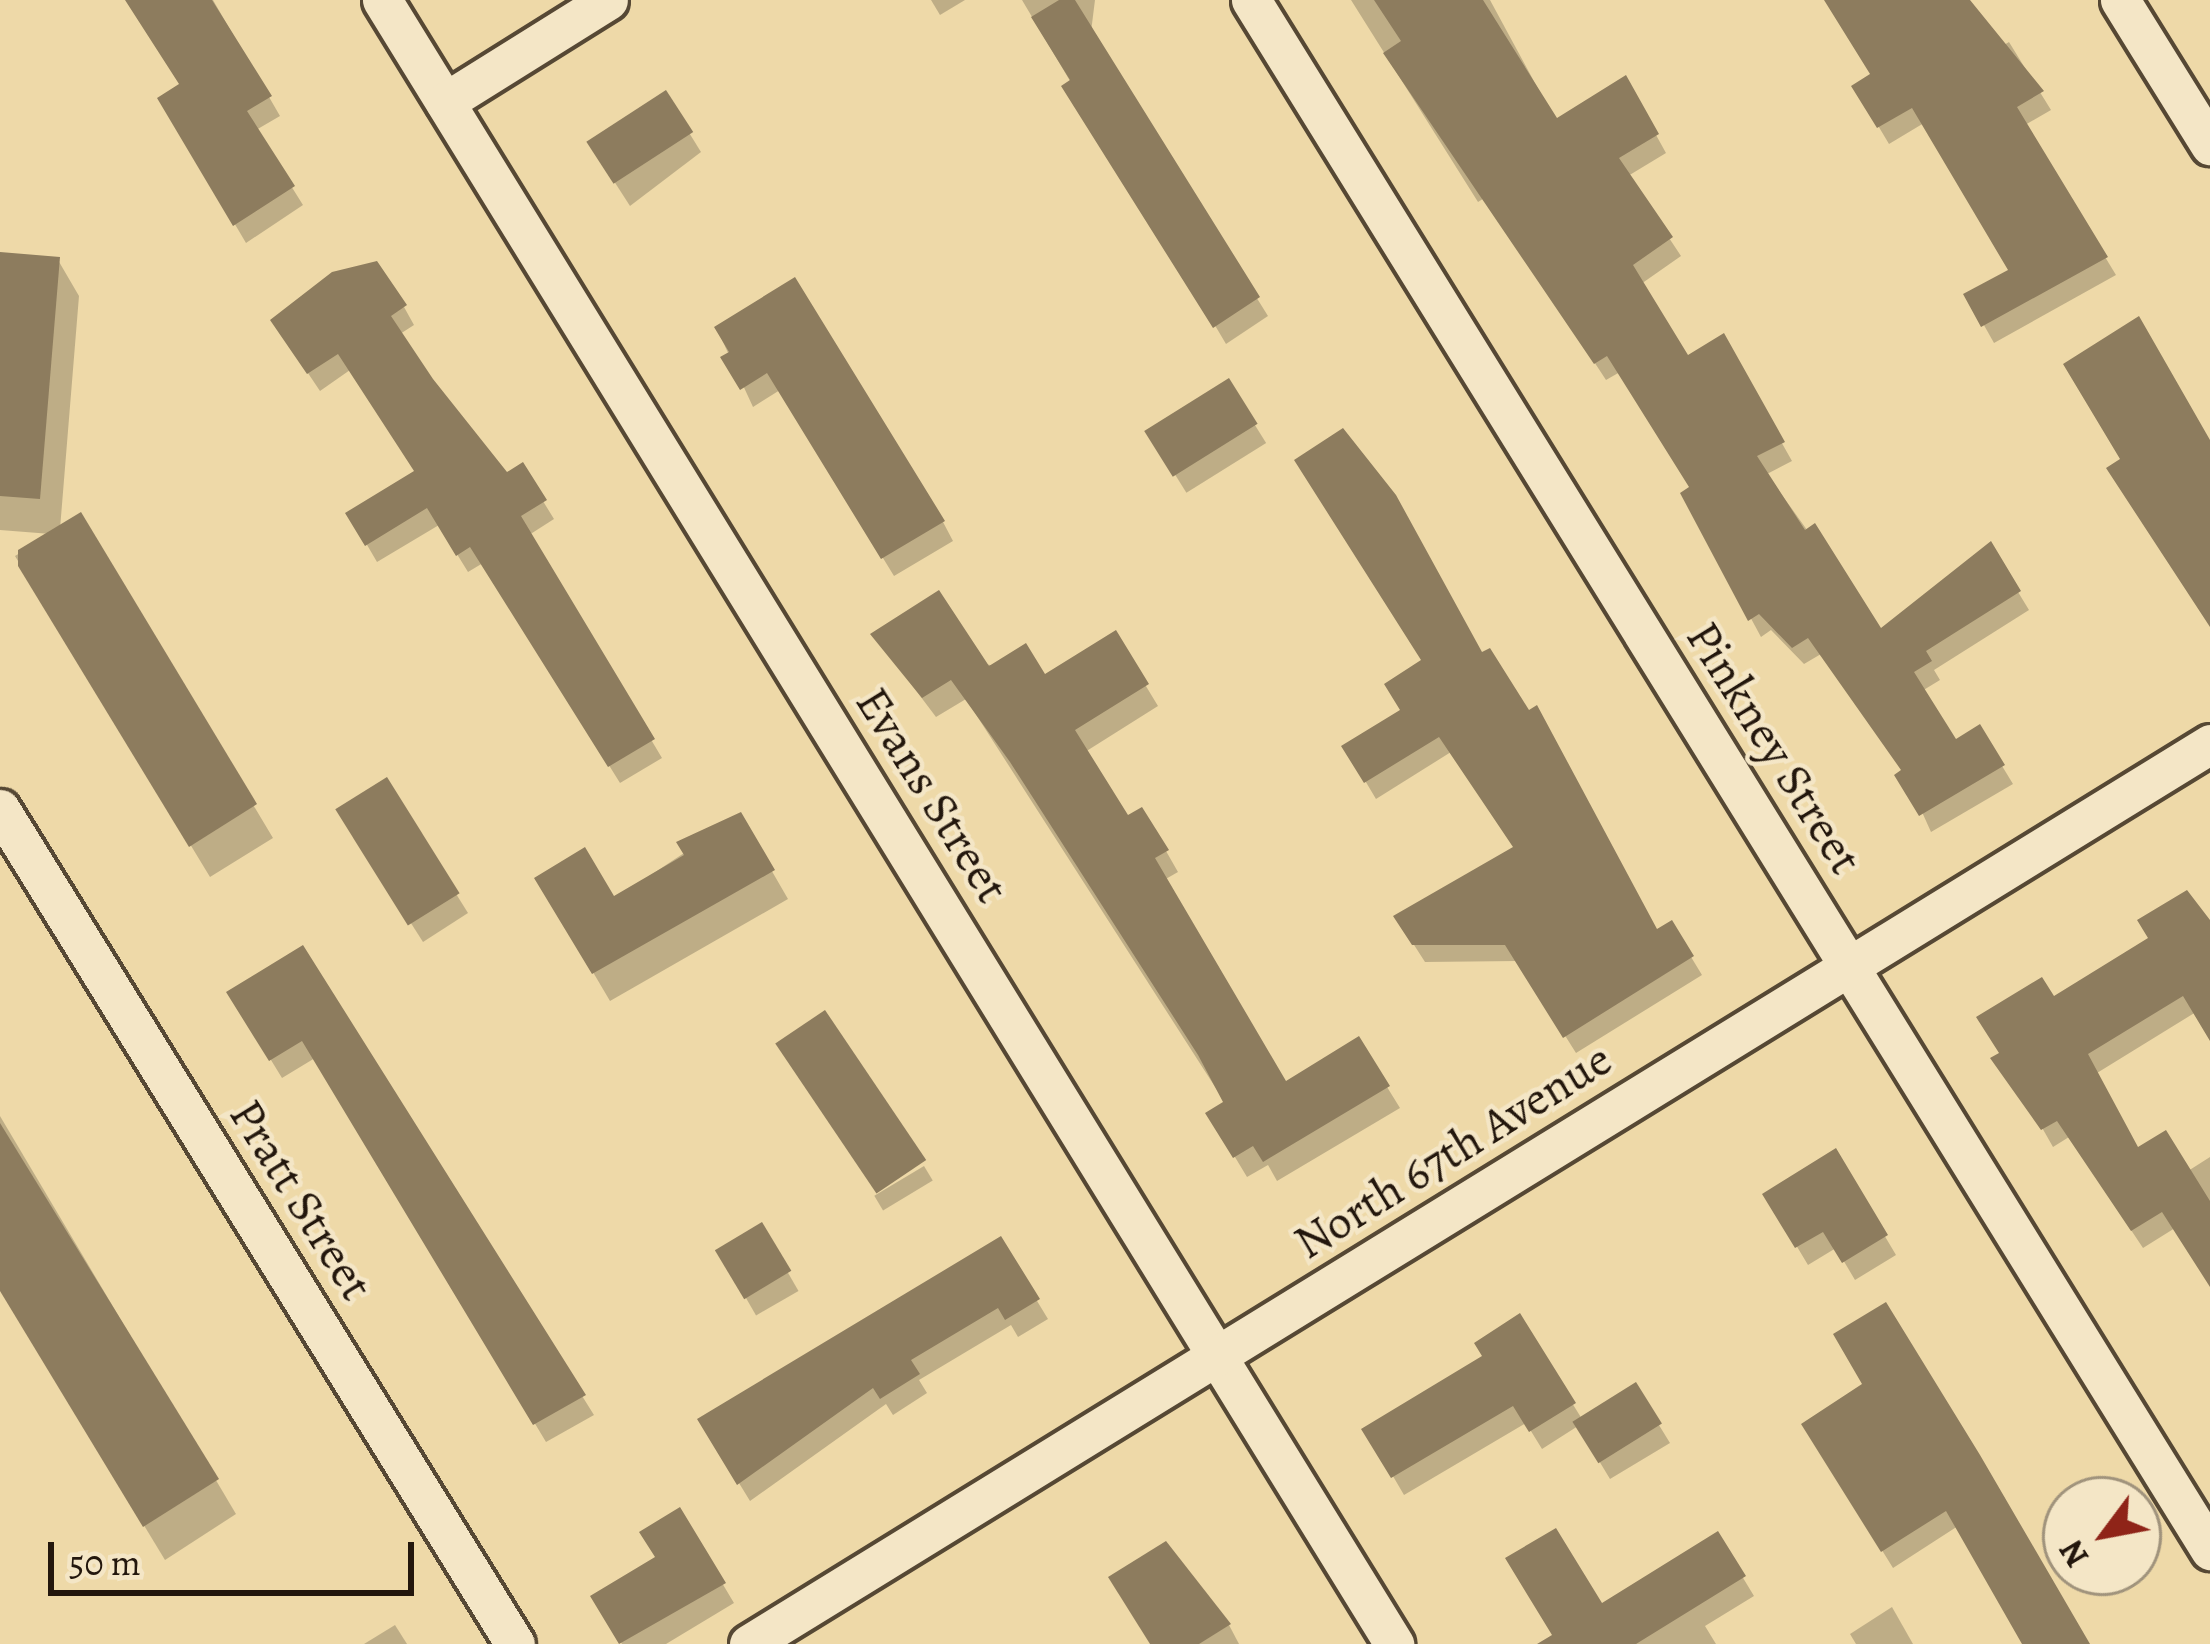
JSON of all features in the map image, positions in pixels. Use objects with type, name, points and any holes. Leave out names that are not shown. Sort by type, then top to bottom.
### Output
[{"type":"street","name":"Evans Street","points":[[382,0],[1394,1644]]},
{"type":"street","points":[[445,101],[608,0]]},
{"type":"street","name":"Pinkney Street","points":[[1251,0],[2210,1550]]},
{"type":"street","points":[[2120,0],[2210,145]]},
{"type":"street","name":"North 67th Avenue","points":[[749,1644],[2210,744]]},
{"type":"street","name":"Pratt Street","points":[[0,808],[515,1644]]},
{"type":"building","points":[[125,0],[212,0],[272,96],[247,111],[295,186],[233,226],[157,98],[179,84]]},
{"type":"building","points":[[1059,0],[1075,0],[1260,297],[1213,328],[1061,86],[1070,80],[1031,17]]},
{"type":"building","points":[[1374,0],[1483,0],[1557,118],[1626,75],[1659,134],[1619,158],[1673,237],[1633,265],[1688,355],[1724,333],[1785,442],[1757,456],[1805,530],[1815,523],[1881,628],[1991,541],[2021,591],[1926,651],[1932,661],[1914,672],[1956,739],[1980,724],[2005,765],[1919,816],[1894,775],[1901,770],[1808,638],[1792,648],[1759,614],[1748,621],[1680,493],[1689,487],[1607,356],[1594,364],[1383,53],[1401,41]]},
{"type":"building","points":[[1824,0],[1970,0],[2044,91],[2017,107],[2108,257],[1981,327],[1963,294],[2008,270],[1912,108],[1877,128],[1851,86],[1870,74]]},
{"type":"building","points":[[666,90],[693,132],[614,184],[586,142]]},
{"type":"building","points":[[0,252],[60,257],[40,499],[0,496]]},
{"type":"building","points":[[377,261],[407,305],[391,316],[433,379],[507,472],[523,462],[547,500],[521,516],[655,739],[608,767],[470,547],[456,556],[427,508],[365,546],[345,513],[414,471],[338,354],[307,374],[270,320],[332,272]]},
{"type":"building","points":[[795,277],[945,521],[881,559],[767,373],[740,390],[720,357],[729,352],[714,327]]},
{"type":"building","points":[[2139,316],[2210,440],[2210,627],[2106,468],[2120,459],[2063,364]]},
{"type":"building","points":[[1229,378],[1258,424],[1173,477],[1144,431]]},
{"type":"building","points":[[1343,428],[1396,495],[1482,652],[1490,648],[1529,710],[1537,705],[1657,929],[1672,920],[1694,956],[1563,1038],[1505,945],[1412,945],[1393,916],[1513,847],[1439,737],[1364,783],[1341,746],[1400,710],[1384,684],[1421,660],[1294,460]]},
{"type":"building","points":[[81,512],[257,804],[189,847],[18,566],[18,550]]},
{"type":"building","points":[[939,590],[989,666],[1026,643],[1045,674],[1116,630],[1149,684],[1075,730],[1128,815],[1142,807],[1169,850],[1155,858],[1286,1081],[1359,1036],[1390,1086],[1263,1162],[1253,1146],[1233,1158],[1205,1113],[1223,1102],[1198,1055],[1010,762],[951,680],[922,698],[870,634]]},
{"type":"building","points":[[387,777],[460,893],[408,926],[335,809]]},
{"type":"building","points":[[741,812],[775,870],[592,974],[534,878],[585,847],[614,896],[684,855],[676,842]]},
{"type":"building","points":[[2187,890],[2210,920],[2210,1041],[2183,996],[2088,1054],[2138,1147],[2166,1130],[2210,1201],[2210,1287],[2162,1212],[2131,1231],[2057,1121],[2041,1130],[1990,1058],[1999,1053],[1976,1017],[2042,977],[2054,996],[2148,938],[2137,920]]},
{"type":"building","points":[[303,945],[586,1395],[533,1425],[302,1041],[269,1061],[226,992]]},
{"type":"building","points":[[825,1010],[926,1160],[876,1194],[775,1044]]},
{"type":"building","points":[[0,1123],[219,1479],[143,1527],[0,1291]]},
{"type":"building","points":[[1836,1148],[1888,1235],[1842,1263],[1823,1232],[1795,1248],[1762,1194]]},
{"type":"building","points":[[762,1222],[791,1271],[744,1299],[715,1250]]},
{"type":"building","points":[[1001,1236],[1040,1299],[1005,1320],[998,1308],[911,1360],[920,1374],[880,1399],[873,1388],[737,1485],[697,1419]]},
{"type":"building","points":[[1886,1302],[2042,1562],[2042,1596],[2062,1596],[2090,1644],[2022,1644],[1946,1511],[1881,1552],[1801,1424],[1862,1384],[1833,1334]]},
{"type":"building","points":[[1520,1313],[1576,1403],[1529,1432],[1513,1406],[1391,1478],[1361,1429],[1482,1356],[1474,1343]]},
{"type":"building","points":[[1636,1382],[1662,1424],[1598,1463],[1572,1422]]},
{"type":"building","points":[[680,1507],[726,1583],[619,1644],[590,1596],[655,1557],[639,1532]]},
{"type":"building","points":[[1556,1528],[1602,1603],[1718,1531],[1746,1576],[1636,1644],[1537,1644],[1552,1635],[1505,1558]]},
{"type":"building","points":[[1166,1541],[1231,1624],[1199,1644],[1150,1644],[1108,1577]]}]
